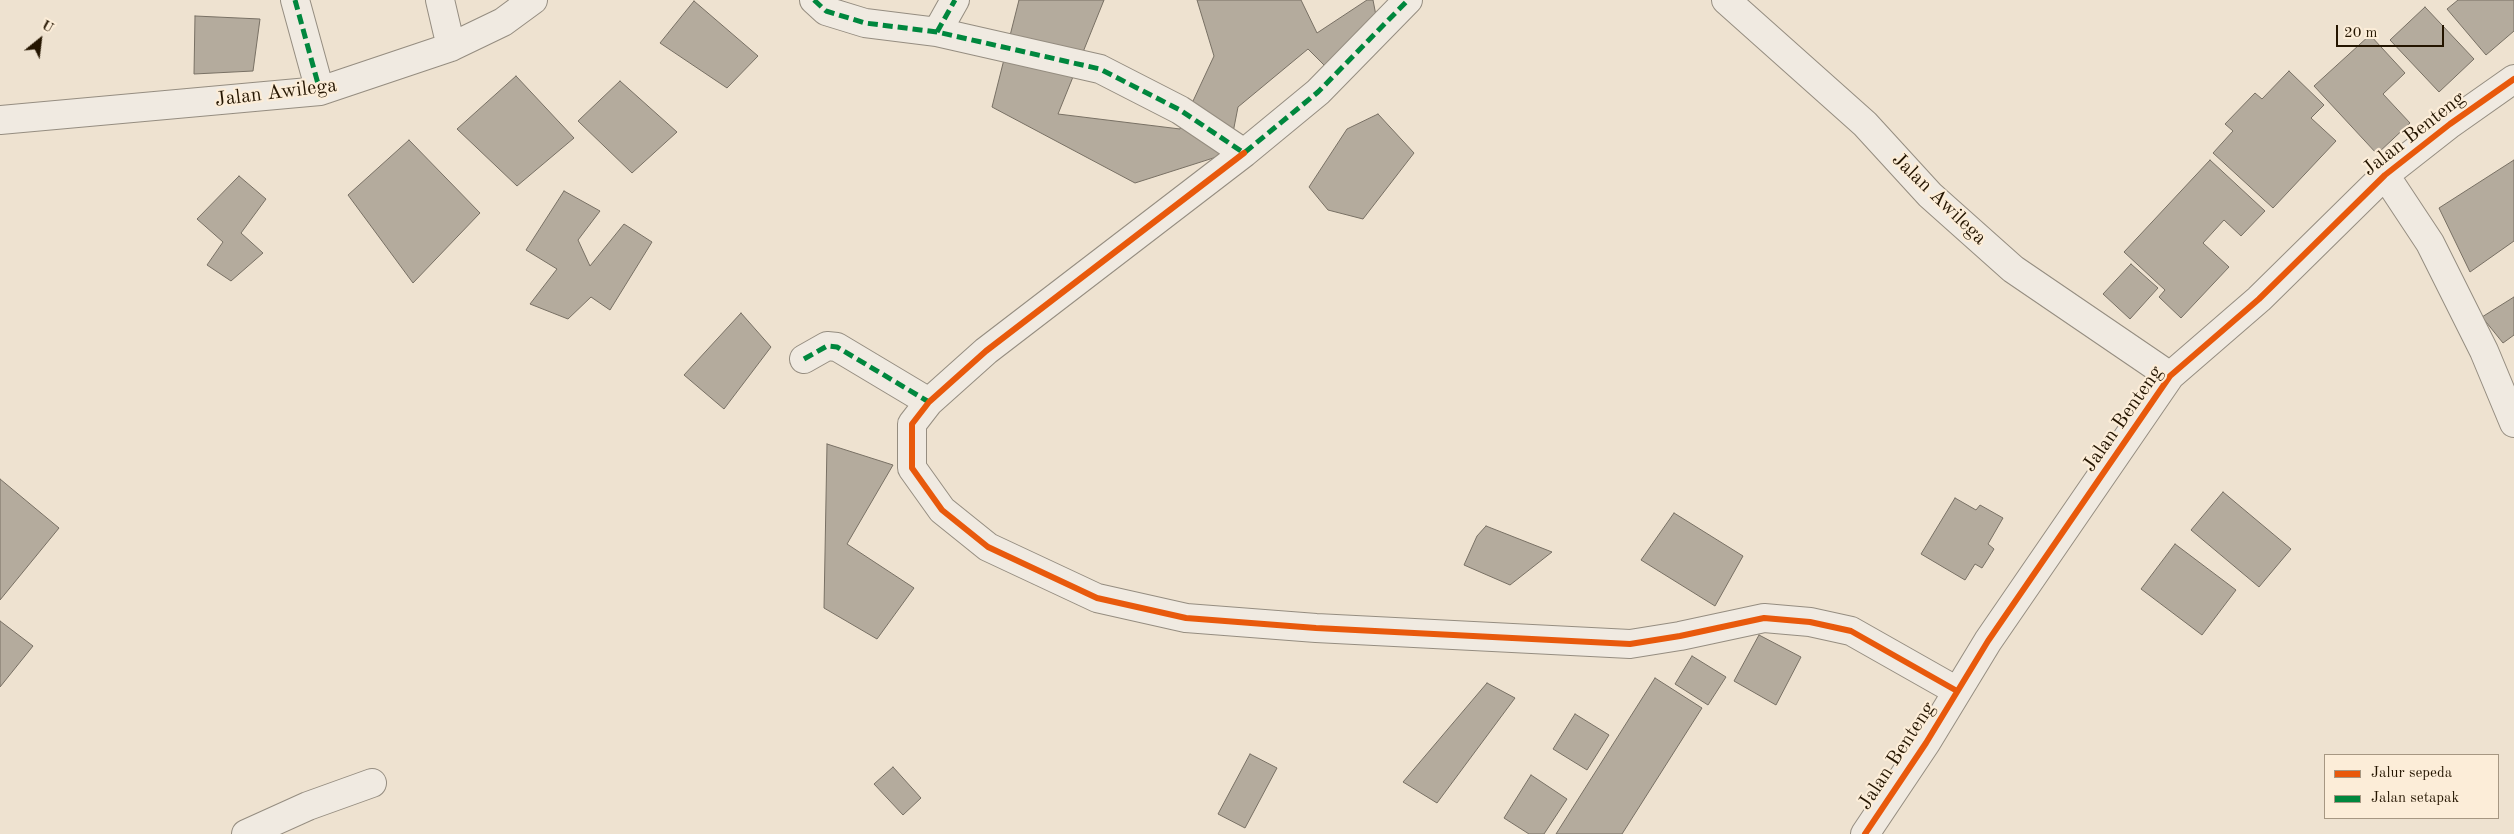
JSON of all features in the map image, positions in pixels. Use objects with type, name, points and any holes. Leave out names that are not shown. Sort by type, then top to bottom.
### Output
[{"type":"street","points":[[295,0],[320,91]]},
{"type":"street","points":[[440,0],[451,47]]},
{"type":"street","name":"Jalan Awilega","points":[[0,120],[320,91],[451,47],[503,22],[533,0]]},
{"type":"street","points":[[814,0],[826,11],[865,23],[937,32],[1100,69],[1180,110],[1244,154]]},
{"type":"street","points":[[937,32],[955,0]]},
{"type":"street","points":[[1408,0],[1318,92],[1244,154],[986,351],[930,402],[912,424],[912,468],[942,510],[988,547],[1097,598],[1186,618],[1326,628],[1630,644],[1680,636],[1764,618],[1810,622],[1851,631],[1957,691]]},
{"type":"street","name":"Jalan Awilega","points":[[1726,0],[1865,124],[1930,195],[2013,269],[2170,376]]},
{"type":"street","name":"Jalan Benteng","points":[[1865,834],[1988,641],[2170,376],[2259,299],[2385,175],[2450,124],[2514,79]]},
{"type":"street","points":[[2385,175],[2434,251],[2484,351],[2514,423]]},
{"type":"street","points":[[804,360],[827,346],[837,347],[930,402]]},
{"type":"street","points":[[246,834],[308,806],[372,783]]},
{"type":"building","points":[[1019,0],[1104,0],[1058,114],[1180,129],[1214,56],[1197,0],[1301,0],[1317,33],[1367,0],[1373,0],[1378,26],[1332,73],[1308,49],[1238,107],[1229,153],[1135,183],[992,107]]},
{"type":"building","points":[[2458,0],[2514,0],[2514,31],[2486,55],[2447,9]]},
{"type":"building","points":[[694,1],[758,56],[727,88],[660,43]]},
{"type":"building","points":[[2425,7],[2474,59],[2439,92],[2390,40]]},
{"type":"building","points":[[195,16],[260,19],[253,71],[194,74]]},
{"type":"building","points":[[2370,35],[2405,73],[2383,94],[2410,123],[2377,154],[2314,86]]},
{"type":"building","points":[[2289,71],[2324,105],[2311,118],[2336,141],[2273,208],[2213,153],[2233,131],[2225,124],[2255,93],[2262,99]]},
{"type":"building","points":[[516,76],[574,138],[517,186],[457,129]]},
{"type":"building","points":[[620,81],[677,132],[632,173],[578,121]]},
{"type":"building","points":[[1378,114],[1414,153],[1363,219],[1328,210],[1309,187],[1347,129]]},
{"type":"building","points":[[409,140],[480,213],[413,283],[348,195]]},
{"type":"building","points":[[2210,160],[2265,211],[2241,236],[2224,220],[2203,243],[2229,267],[2181,318],[2159,297],[2165,290],[2124,252]]},
{"type":"building","points":[[2514,160],[2514,241],[2470,272],[2439,208]]},
{"type":"building","points":[[239,176],[266,199],[241,233],[263,253],[231,281],[207,265],[223,242],[197,219]]},
{"type":"building","points":[[564,191],[600,211],[578,240],[590,266],[624,224],[652,242],[610,310],[591,297],[568,319],[530,304],[557,269],[526,250]]},
{"type":"building","points":[[2131,264],[2158,288],[2130,319],[2103,294]]},
{"type":"building","points":[[2514,297],[2514,335],[2503,343],[2482,317]]},
{"type":"building","points":[[741,313],[771,347],[724,409],[684,375]]},
{"type":"building","points":[[827,444],[893,465],[847,544],[914,588],[877,639],[824,608]]},
{"type":"building","points":[[0,479],[59,528],[0,600]]},
{"type":"building","points":[[2223,492],[2291,549],[2259,587],[2191,530]]},
{"type":"building","points":[[1955,498],[1976,510],[1980,505],[2003,518],[1988,544],[1994,549],[1982,568],[1975,564],[1965,580],[1921,554]]},
{"type":"building","points":[[1674,513],[1743,556],[1715,606],[1641,560]]},
{"type":"building","points":[[1486,526],[1552,552],[1510,585],[1464,565],[1477,536]]},
{"type":"building","points":[[2175,544],[2236,590],[2202,635],[2141,589]]},
{"type":"building","points":[[0,621],[33,646],[0,687]]},
{"type":"building","points":[[1759,635],[1801,657],[1776,705],[1734,681]]},
{"type":"building","points":[[1692,656],[1726,677],[1708,705],[1675,684]]},
{"type":"building","points":[[1655,678],[1702,708],[1622,834],[1556,834]]},
{"type":"building","points":[[1487,683],[1515,698],[1437,803],[1403,782]]},
{"type":"building","points":[[1575,714],[1609,735],[1587,770],[1553,749]]},
{"type":"building","points":[[1250,754],[1277,768],[1245,828],[1218,814]]},
{"type":"building","points":[[893,767],[921,798],[903,815],[874,784]]},
{"type":"building","points":[[1531,775],[1567,799],[1544,834],[1529,834],[1504,818]]},
{"type":"marked path","points":[[295,0],[320,91]]},
{"type":"marked path","points":[[814,0],[826,11],[865,23],[937,32],[1100,69],[1180,110],[1244,153],[1318,92],[1408,0]]},
{"type":"marked path","points":[[937,32],[955,0]]},
{"type":"marked path","points":[[804,359],[827,346],[837,347],[929,402]]},
{"type":"cycle path","points":[[1865,834],[1926,743],[1988,641],[2170,376],[2259,299],[2385,175],[2450,124],[2514,79]]},
{"type":"cycle path","points":[[1244,153],[986,351],[929,402],[912,424],[912,468],[942,510],[988,547],[1097,598],[1186,618],[1316,628],[1630,644],[1680,636],[1764,618],[1810,622],[1851,631],[1957,691]]}]
